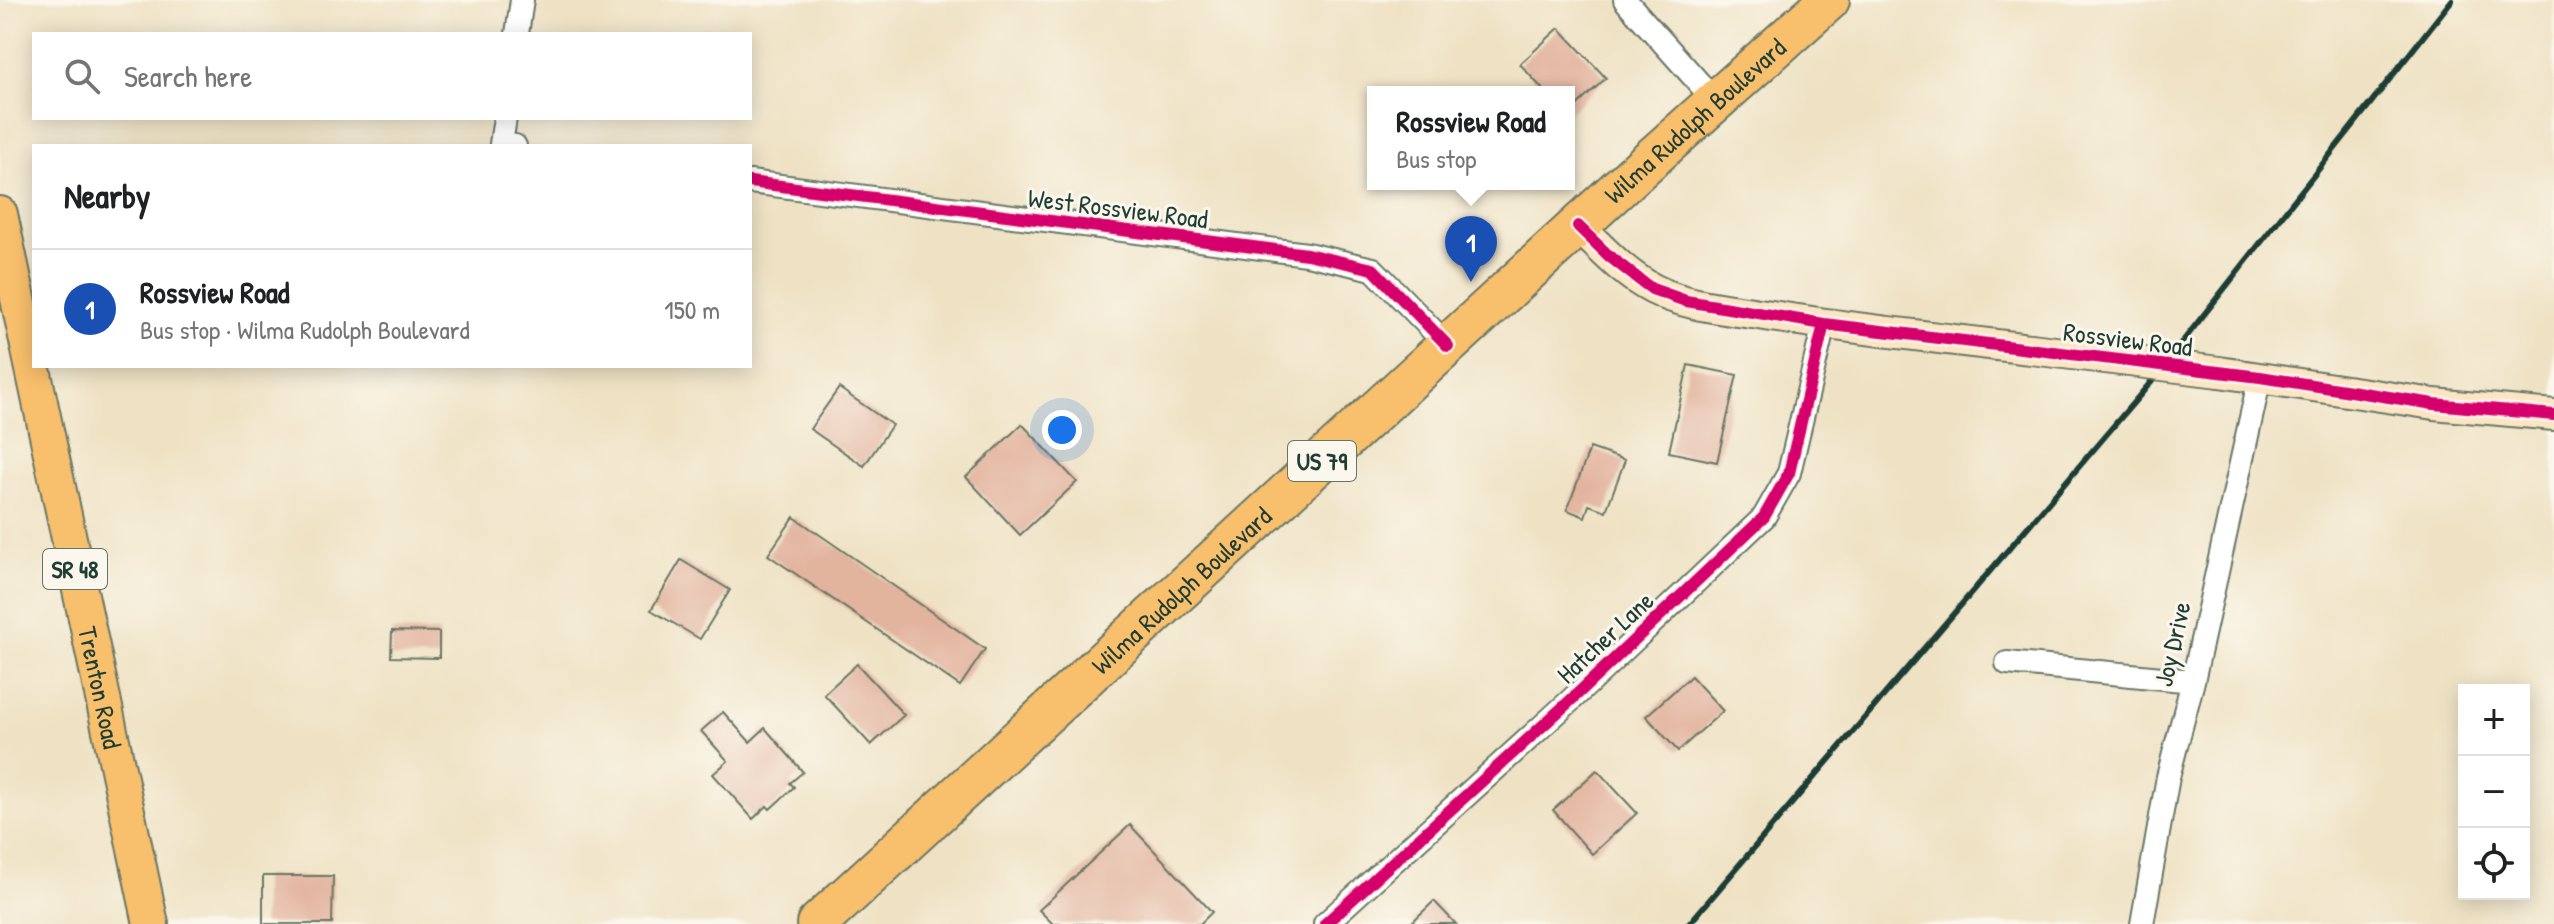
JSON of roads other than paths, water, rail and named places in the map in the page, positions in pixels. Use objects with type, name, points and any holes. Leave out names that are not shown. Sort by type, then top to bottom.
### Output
[{"type":"highway","name":"Wilma Rudolph Boulevard","points":[[817,924],[1829,0]]},
{"type":"main road","name":"Trenton Road","points":[[0,214],[4,252],[151,924]]},
{"type":"street","points":[[517,32],[522,0]]},
{"type":"street","points":[[1625,0],[1716,102]]},
{"type":"street","points":[[501,144],[505,120]]},
{"type":"street","name":"West Rossview Road","points":[[752,182],[1307,254],[1373,269],[1448,346]]},
{"type":"street","name":"Rossview Road","points":[[1578,226],[1609,256],[1652,289],[1686,301],[1824,324],[2260,377],[2434,404],[2554,415]]},
{"type":"street","name":"Hatcher Lane","points":[[1325,924],[1571,700],[1764,517],[1789,473],[1824,324]]},
{"type":"street","name":"Joy Drive","points":[[2142,924],[2168,777],[2193,681],[2260,377]]},
{"type":"street","points":[[2007,663],[2193,681]]},
{"type":"railway","points":[[1689,924],[2146,388],[2452,0]]},
{"type":"place","name":"Rossview Road","points":[[1471,282]]}]
